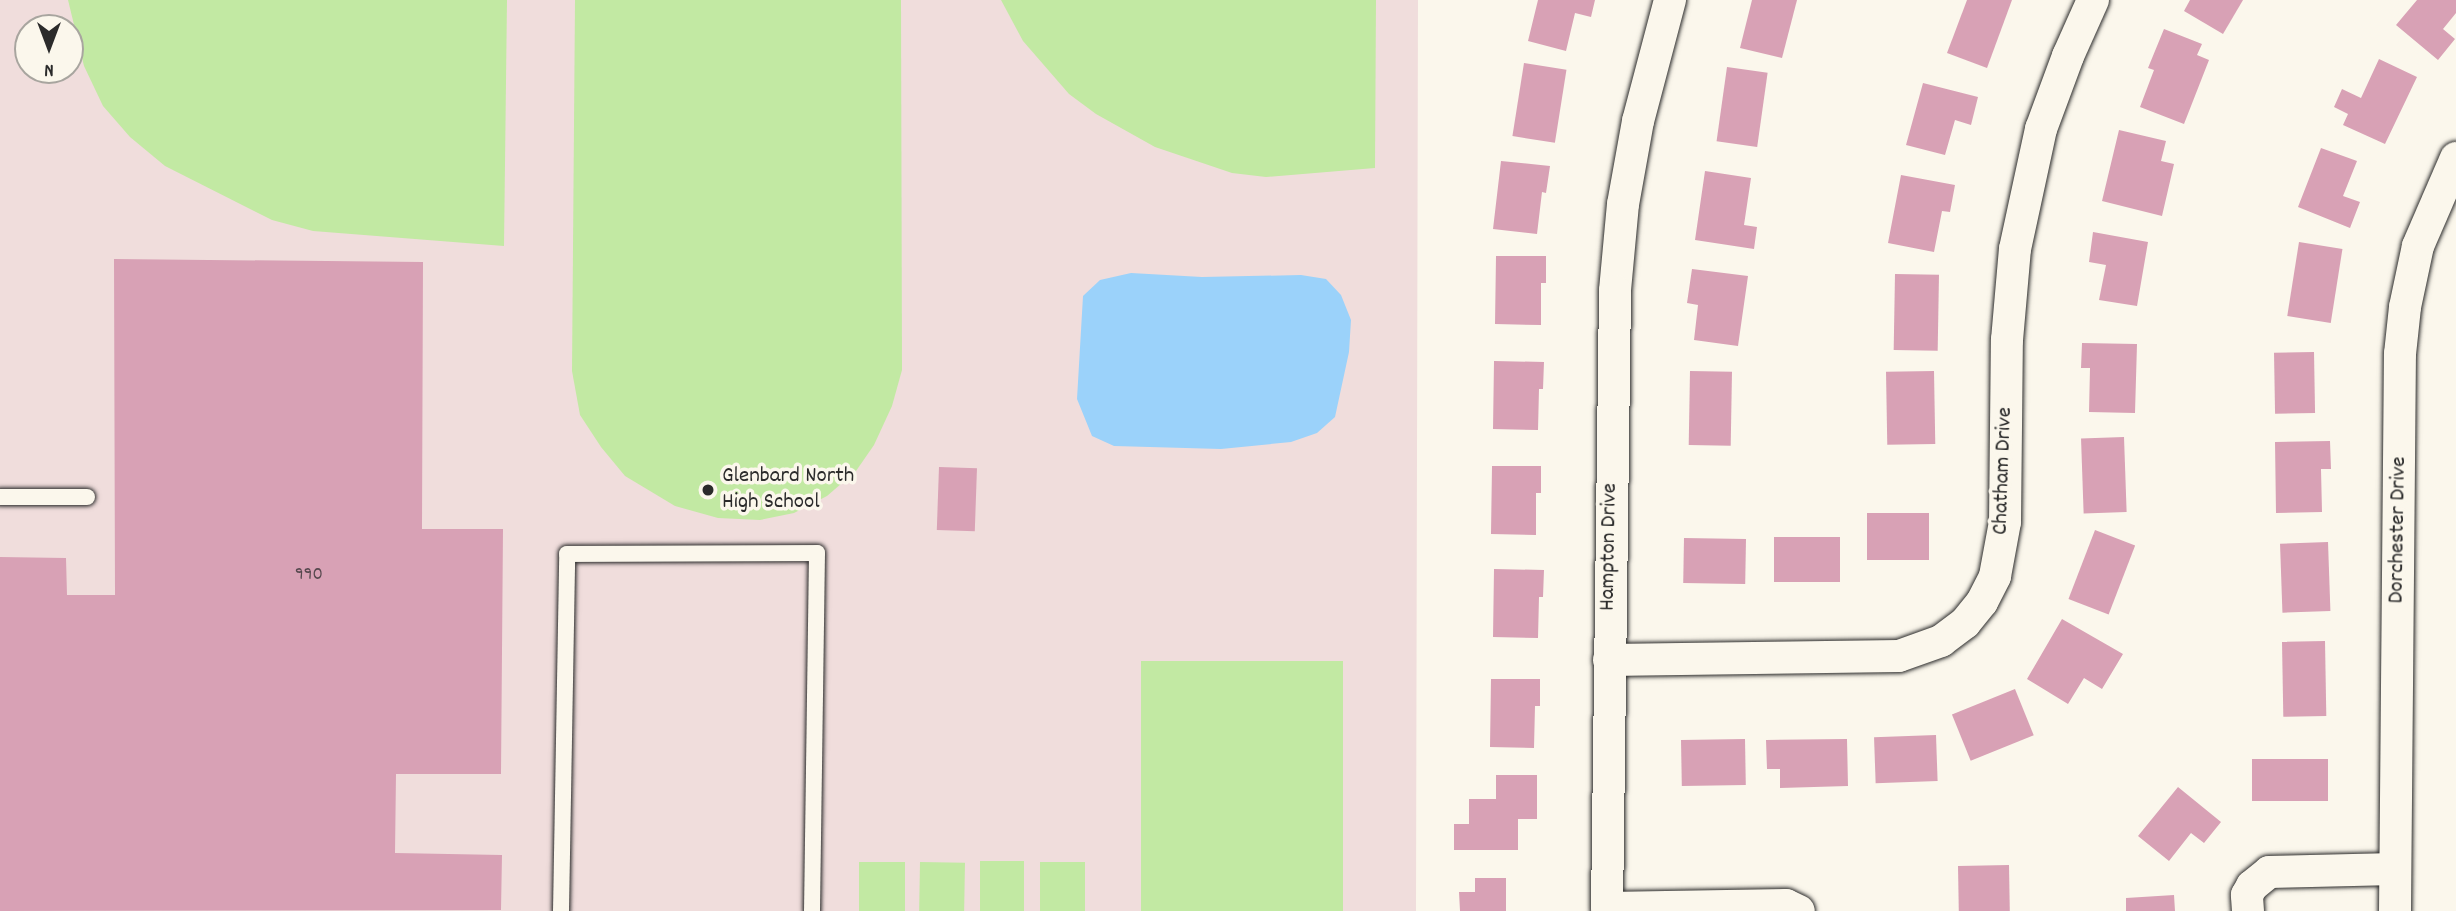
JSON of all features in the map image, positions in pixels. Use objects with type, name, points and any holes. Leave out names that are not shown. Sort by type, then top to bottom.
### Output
[{"type":"street","name":"Hampton Drive","points":[[1670,0],[1638,121],[1623,204],[1615,291],[1607,908],[1786,905],[1799,911]]},
{"type":"street","name":"Chatham Drive","points":[[1609,660],[1899,656],[1941,641],[1965,623],[1982,602],[1995,576],[2005,522],[2007,340],[2015,249],[2041,129],[2068,56],[2094,0]]},
{"type":"street","name":"Dorchester Drive","points":[[2395,911],[2400,354],[2403,319],[2418,246],[2456,158]]},
{"type":"street","points":[[2248,911],[2247,895],[2252,886],[2270,872],[2395,869]]},
{"type":"lane","points":[[0,497],[87,497]]},
{"type":"lane","points":[[561,911],[567,554],[817,553],[812,911]]},
{"type":"shaded area","name":"Glenbard North High School","points":[[0,0],[1418,0],[1416,911],[0,911]]},
{"type":"green space","points":[[68,0],[507,0],[504,246],[313,231],[272,220],[165,166],[130,137],[103,106],[84,66],[84,14],[71,14]]},
{"type":"green space","points":[[575,0],[901,0],[902,370],[892,406],[874,445],[856,471],[827,496],[794,513],[760,520],[718,518],[675,506],[625,476],[580,415],[572,371]]},
{"type":"green space","points":[[1001,0],[1376,0],[1375,168],[1266,177],[1232,173],[1155,147],[1096,114],[1069,94],[1023,41]]},
{"type":"green space","points":[[1141,661],[1343,661],[1343,911],[1141,911]]},
{"type":"green space","points":[[980,861],[1024,861],[1024,911],[980,911]]},
{"type":"green space","points":[[859,862],[905,862],[905,911],[859,911]]},
{"type":"green space","points":[[920,862],[965,863],[964,911],[919,911]]},
{"type":"green space","points":[[1040,862],[1085,862],[1085,911],[1040,911]]},
{"type":"water","points":[[1131,273],[1202,277],[1301,275],[1326,279],[1341,295],[1351,320],[1349,352],[1335,417],[1317,433],[1291,442],[1221,449],[1114,446],[1092,436],[1077,399],[1083,296],[1100,280]]},
{"type":"building","points":[[1538,0],[1595,0],[1591,17],[1575,13],[1566,51],[1528,41]]},
{"type":"building","points":[[1752,0],[1797,0],[1782,58],[1740,48]]},
{"type":"building","points":[[1967,0],[2012,0],[1987,68],[1947,53]]},
{"type":"building","points":[[2190,0],[2243,0],[2223,34],[2184,11]]},
{"type":"building","points":[[2417,0],[2456,0],[2456,13],[2443,29],[2455,39],[2438,60],[2396,25]]},
{"type":"building","points":[[2164,29],[2202,44],[2197,55],[2209,60],[2184,124],[2140,107],[2154,70],[2148,68]]},
{"type":"building","points":[[2379,59],[2417,77],[2385,144],[2343,125],[2348,114],[2334,107],[2342,89],[2361,98]]},
{"type":"building","points":[[1524,63],[1566,70],[1555,143],[1512,136]]},
{"type":"building","points":[[1727,67],[1768,73],[1757,147],[1717,141]]},
{"type":"building","points":[[1923,83],[1978,97],[1971,125],[1955,120],[1945,155],[1906,145]]},
{"type":"building","points":[[2119,130],[2166,141],[2161,161],[2174,164],[2162,216],[2102,201]]},
{"type":"building","points":[[2321,148],[2357,161],[2343,196],[2360,202],[2350,228],[2298,207]]},
{"type":"building","points":[[1501,161],[1550,166],[1546,193],[1542,192],[1537,234],[1493,229]]},
{"type":"building","points":[[1705,171],[1751,178],[1744,225],[1757,227],[1754,249],[1695,240]]},
{"type":"building","points":[[1901,175],[1955,185],[1950,212],[1942,211],[1934,252],[1888,243]]},
{"type":"building","points":[[2093,232],[2148,242],[2137,306],[2099,300],[2106,265],[2089,262]]},
{"type":"building","points":[[2299,242],[2342,249],[2331,323],[2287,316]]},
{"type":"building","points":[[1496,256],[1546,256],[1546,283],[1541,283],[1541,325],[1495,324]]},
{"type":"building","points":[[114,259],[423,262],[422,529],[503,529],[501,774],[396,774],[395,853],[502,855],[501,910],[0,911],[0,557],[66,558],[67,595],[115,595]]},
{"type":"building","points":[[1692,269],[1748,276],[1738,346],[1694,340],[1698,305],[1687,303]]},
{"type":"building","points":[[1895,274],[1939,275],[1938,351],[1894,350]]},
{"type":"building","points":[[2082,343],[2137,344],[2135,413],[2089,412],[2090,368],[2081,368]]},
{"type":"building","points":[[2314,352],[2315,413],[2275,414],[2274,353]]},
{"type":"building","points":[[1494,361],[1544,362],[1543,389],[1539,389],[1538,430],[1493,429]]},
{"type":"building","points":[[1690,371],[1732,372],[1731,446],[1689,445]]},
{"type":"building","points":[[1934,371],[1935,444],[1887,445],[1886,372]]},
{"type":"building","points":[[2124,437],[2127,512],[2084,513],[2081,439]]},
{"type":"building","points":[[2330,441],[2331,469],[2321,469],[2322,512],[2276,513],[2275,442]]},
{"type":"building","points":[[1492,466],[1541,466],[1541,493],[1536,493],[1536,535],[1491,534]]},
{"type":"building","points":[[939,467],[977,468],[975,531],[937,530]]},
{"type":"building","points":[[1867,513],[1929,513],[1929,560],[1867,560]]},
{"type":"building","points":[[2095,530],[2135,545],[2109,614],[2068,599]]},
{"type":"building","points":[[1774,537],[1840,537],[1840,582],[1774,582]]},
{"type":"building","points":[[1684,538],[1746,539],[1745,584],[1683,583]]},
{"type":"building","points":[[2328,542],[2330,611],[2282,613],[2280,544]]},
{"type":"building","points":[[1494,569],[1544,570],[1543,597],[1539,597],[1538,638],[1493,637]]},
{"type":"building","points":[[2062,619],[2123,654],[2102,689],[2084,678],[2068,704],[2027,679]]},
{"type":"building","points":[[2325,641],[2326,716],[2283,717],[2282,642]]},
{"type":"building","points":[[1491,679],[1540,679],[1540,706],[1535,706],[1534,748],[1490,747]]},
{"type":"building","points":[[2015,689],[2034,735],[1971,761],[1952,714]]},
{"type":"building","points":[[1936,735],[1938,781],[1876,783],[1874,737]]},
{"type":"building","points":[[1745,739],[1746,785],[1682,786],[1681,740]]},
{"type":"building","points":[[1847,739],[1848,786],[1780,788],[1780,769],[1767,769],[1766,740]]},
{"type":"building","points":[[2252,759],[2328,759],[2328,801],[2252,801]]},
{"type":"building","points":[[1496,775],[1537,775],[1537,819],[1518,819],[1518,850],[1454,850],[1454,824],[1469,824],[1469,799],[1496,799]]},
{"type":"building","points":[[2178,787],[2221,822],[2204,843],[2191,833],[2169,861],[2138,836]]},
{"type":"building","points":[[2009,865],[2010,911],[1959,911],[1958,866]]},
{"type":"building","points":[[1475,878],[1506,878],[1506,911],[1460,911],[1459,892],[1475,892]]},
{"type":"building","points":[[2174,895],[2175,911],[2126,911],[2126,898]]},
{"type":"place","name":"Glenbard North High School","points":[[708,490]]}]
